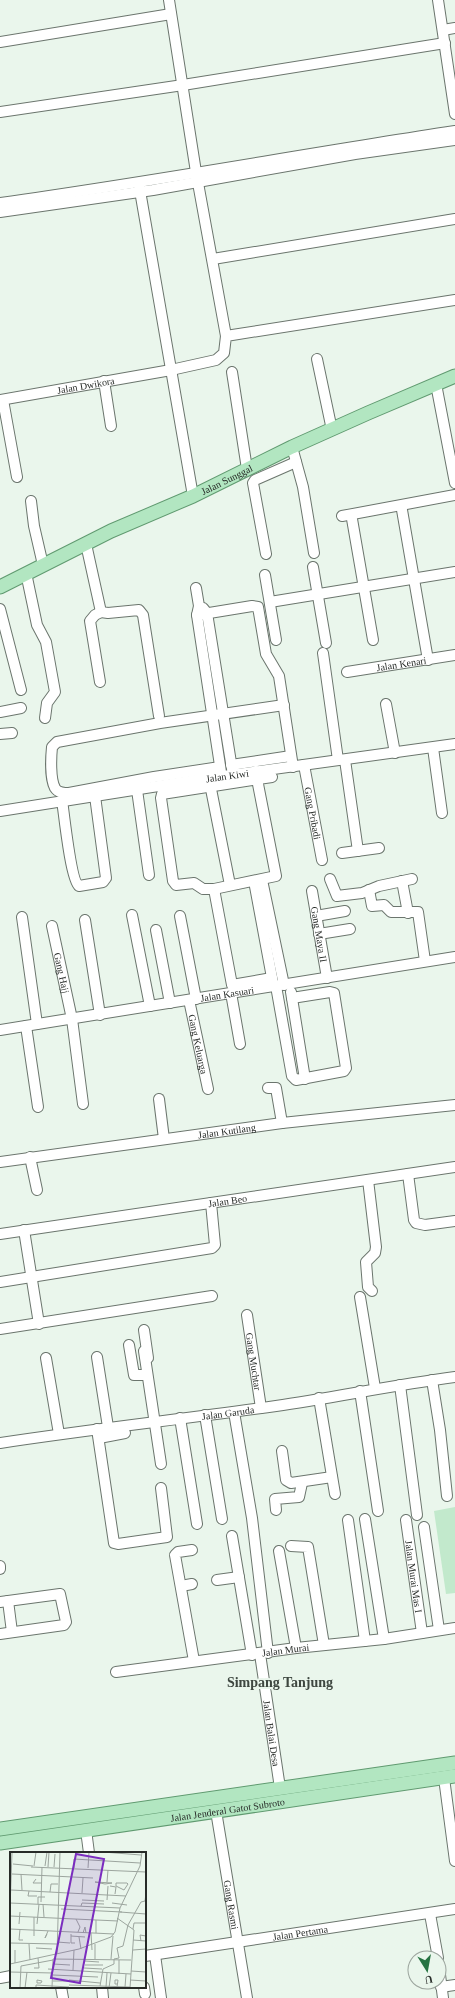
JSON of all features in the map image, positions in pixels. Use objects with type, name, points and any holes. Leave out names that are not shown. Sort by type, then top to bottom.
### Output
[{"type":"main road","name":"Jalan Sunggal","points":[[0,587],[86,544],[193,496],[292,447],[455,376]]},
{"type":"main road","name":"Jalan Jenderal Gatot Subroto","points":[[0,1829],[455,1763]]},
{"type":"main road","points":[[433,1766],[445,1778]]},
{"type":"main road","name":"Jalan Jenderal Gatot Subroto","points":[[0,1843],[445,1778]]},
{"type":"street","points":[[170,0],[197,177],[213,258],[226,336],[455,300]]},
{"type":"street","points":[[438,0],[453,82],[455,114]]},
{"type":"street","points":[[0,42],[171,14]]},
{"type":"street","points":[[443,30],[455,28]]},
{"type":"street","points":[[0,112],[183,86],[445,42]]},
{"type":"street","points":[[0,212],[27,203],[140,187],[301,160],[455,131]]},
{"type":"street","points":[[354,150],[455,140]]},
{"type":"street","points":[[140,187],[193,496]]},
{"type":"street","points":[[0,203],[27,203]]},
{"type":"street","points":[[213,258],[455,218]]},
{"type":"street","name":"Jalan Dwikora","points":[[2,400],[171,370],[221,358],[224,353],[226,336]]},
{"type":"street","points":[[317,359],[332,430]]},
{"type":"street","points":[[232,372],[247,469]]},
{"type":"street","points":[[104,381],[111,426]]},
{"type":"street","points":[[436,384],[455,483]]},
{"type":"street","points":[[2,400],[17,477]]},
{"type":"street","points":[[292,447],[303,487],[314,553]]},
{"type":"street","points":[[266,554],[253,483],[255,480],[296,462]]},
{"type":"street","points":[[373,640],[364,588],[347,518],[455,495]]},
{"type":"street","points":[[31,501],[34,526],[43,565]]},
{"type":"street","points":[[402,510],[428,660]]},
{"type":"street","points":[[86,544],[101,612]]},
{"type":"street","points":[[313,567],[326,643]]},
{"type":"street","points":[[270,602],[414,580],[455,572]]},
{"type":"street","points":[[26,573],[37,625],[46,642],[55,692],[47,703],[45,718]]},
{"type":"street","points":[[266,575],[276,640]]},
{"type":"street","points":[[196,588],[223,714],[232,770],[291,756]]},
{"type":"street","points":[[201,612],[252,606],[258,607],[266,654],[278,672],[293,767]]},
{"type":"street","points":[[0,609],[21,690]]},
{"type":"street","points":[[100,682],[90,620],[101,612],[108,613],[139,610],[143,615],[159,716]]},
{"type":"street","points":[[201,612],[212,715],[221,771],[154,777],[69,793],[61,792],[55,788],[52,774],[52,747],[57,742],[212,715],[284,705]]},
{"type":"street","points":[[322,653],[358,851]]},
{"type":"street","name":"Jalan Kenari","points":[[347,672],[455,655]]},
{"type":"street","points":[[386,704],[395,753]]},
{"type":"street","points":[[0,712],[21,708]]},
{"type":"street","points":[[0,734],[12,733]]},
{"type":"street","name":"Jalan Kiwi","points":[[0,811],[62,800],[210,782],[221,771],[232,770],[257,775],[304,765],[455,744]]},
{"type":"street","points":[[433,748],[442,813]]},
{"type":"street","name":"Gang Pribadi","points":[[304,765],[322,860]]},
{"type":"street","points":[[257,775],[276,876],[214,889],[204,889],[194,883],[176,885],[173,881],[161,798],[162,794],[210,782],[257,775],[272,777]]},
{"type":"street","points":[[210,782],[230,885]]},
{"type":"street","points":[[137,790],[149,874]]},
{"type":"street","points":[[62,800],[71,859],[76,883],[79,886],[103,882],[106,878],[95,796]]},
{"type":"street","points":[[342,853],[380,848]]},
{"type":"street","points":[[330,879],[336,896],[369,890],[407,880],[408,913]]},
{"type":"street","points":[[258,880],[279,984],[292,1076],[296,1080],[305,1079],[345,1070],[334,994],[330,992],[292,998]]},
{"type":"street","points":[[214,889],[232,985],[279,984],[292,998],[305,1079]]},
{"type":"street","points":[[369,890],[372,906],[384,905],[391,912],[418,912],[425,961]]},
{"type":"street","name":"Gang Maya II","points":[[312,891],[327,978]]},
{"type":"street","points":[[316,916],[345,911]]},
{"type":"street","points":[[132,915],[150,1006]]},
{"type":"street","name":"Gang Keluarga","points":[[180,916],[192,999],[208,1089]]},
{"type":"street","points":[[22,917],[37,1024]]},
{"type":"street","points":[[85,920],[100,1015]]},
{"type":"street","name":"Gang Hajj","points":[[52,926],[72,1019],[83,1104]]},
{"type":"street","points":[[320,934],[350,929]]},
{"type":"street","points":[[156,930],[170,1003]]},
{"type":"street","name":"Jalan Kasuari","points":[[0,1030],[100,1015],[279,984],[327,978],[455,957]]},
{"type":"street","points":[[231,993],[240,1044]]},
{"type":"street","points":[[26,1026],[38,1107]]},
{"type":"street","points":[[268,1088],[276,1088],[282,1123]]},
{"type":"street","points":[[159,1099],[164,1139]]},
{"type":"street","name":"Jalan Kutilang","points":[[0,1162],[282,1123],[455,1105]]},
{"type":"street","points":[[30,1157],[37,1190]]},
{"type":"street","name":"Jalan Beo","points":[[0,1234],[455,1167]]},
{"type":"street","points":[[408,1174],[414,1220],[416,1223],[425,1225],[455,1221]]},
{"type":"street","points":[[368,1180],[376,1247],[375,1253],[366,1262],[368,1287],[372,1290]]},
{"type":"street","points":[[0,1282],[213,1248],[211,1203]]},
{"type":"street","points":[[24,1230],[39,1324]]},
{"type":"street","points":[[0,1329],[212,1296]]},
{"type":"street","points":[[360,1297],[375,1388]]},
{"type":"street","name":"Gang Muchtar","points":[[247,1315],[261,1408]]},
{"type":"street","points":[[144,1330],[161,1464]]},
{"type":"street","points":[[129,1345],[134,1375],[147,1375]]},
{"type":"street","points":[[144,1351],[156,1421]]},
{"type":"street","points":[[97,1357],[108,1427]]},
{"type":"street","points":[[46,1358],[59,1434]]},
{"type":"street","name":"Jalan Garuda","points":[[0,1443],[59,1434],[98,1433],[108,1427],[234,1412],[375,1388],[455,1377]]},
{"type":"street","points":[[432,1380],[440,1430],[447,1496]]},
{"type":"street","points":[[400,1385],[417,1515]]},
{"type":"street","points":[[360,1391],[378,1511]]},
{"type":"street","points":[[318,1398],[335,1494]]},
{"type":"street","points":[[234,1412],[252,1518],[260,1654]]},
{"type":"street","points":[[205,1416],[222,1518]]},
{"type":"street","points":[[180,1418],[197,1524]]},
{"type":"street","points":[[125,1433],[98,1433],[114,1543],[118,1544],[167,1537],[161,1488]]},
{"type":"street","points":[[282,1451],[286,1480],[291,1483],[302,1483],[332,1477]]},
{"type":"street","points":[[276,1510],[275,1499],[299,1497],[302,1483]]},
{"type":"street","points":[[365,1519],[384,1639]]},
{"type":"street","points":[[348,1520],[365,1641]]},
{"type":"street","name":"Jalan Murai Mas I","points":[[406,1520],[422,1634]]},
{"type":"street","points":[[424,1527],[439,1630]]},
{"type":"street","points":[[232,1536],[239,1577],[260,1654]]},
{"type":"street","points":[[291,1546],[308,1547],[324,1645]]},
{"type":"street","points":[[192,1550],[178,1552],[175,1554],[194,1662]]},
{"type":"street","points":[[279,1551],[296,1648]]},
{"type":"street","points":[[217,1580],[239,1577]]},
{"type":"street","points":[[181,1586],[192,1584]]},
{"type":"street","points":[[0,1634],[64,1625],[66,1621],[60,1594],[4,1602],[12,1632]]},
{"type":"street","name":"Jalan Murai","points":[[116,1672],[296,1648],[384,1639],[455,1628]]},
{"type":"street","name":"Jalan Balai Desa","points":[[260,1654],[280,1788]]},
{"type":"street","points":[[445,1778],[455,1862]]},
{"type":"street","name":"Gang Rasmi","points":[[216,1811],[247,1998]]},
{"type":"street","points":[[86,1830],[88,1852]]},
{"type":"street","name":"Jalan Pertama","points":[[146,1956],[455,1909]]},
{"type":"street","points":[[430,1914],[437,1950]]},
{"type":"street","points":[[156,1955],[161,1998]]},
{"type":"street","points":[[0,1978],[10,1976]]},
{"type":"street","points":[[61,1988],[63,1998]]},
{"type":"street","points":[[102,1988],[103,1998]]},
{"type":"green space","points":[[455,1507],[455,1593],[446,1594],[434,1511]]},
{"type":"district","name":"Simpang Tanjung","points":[[280,1682]]}]
